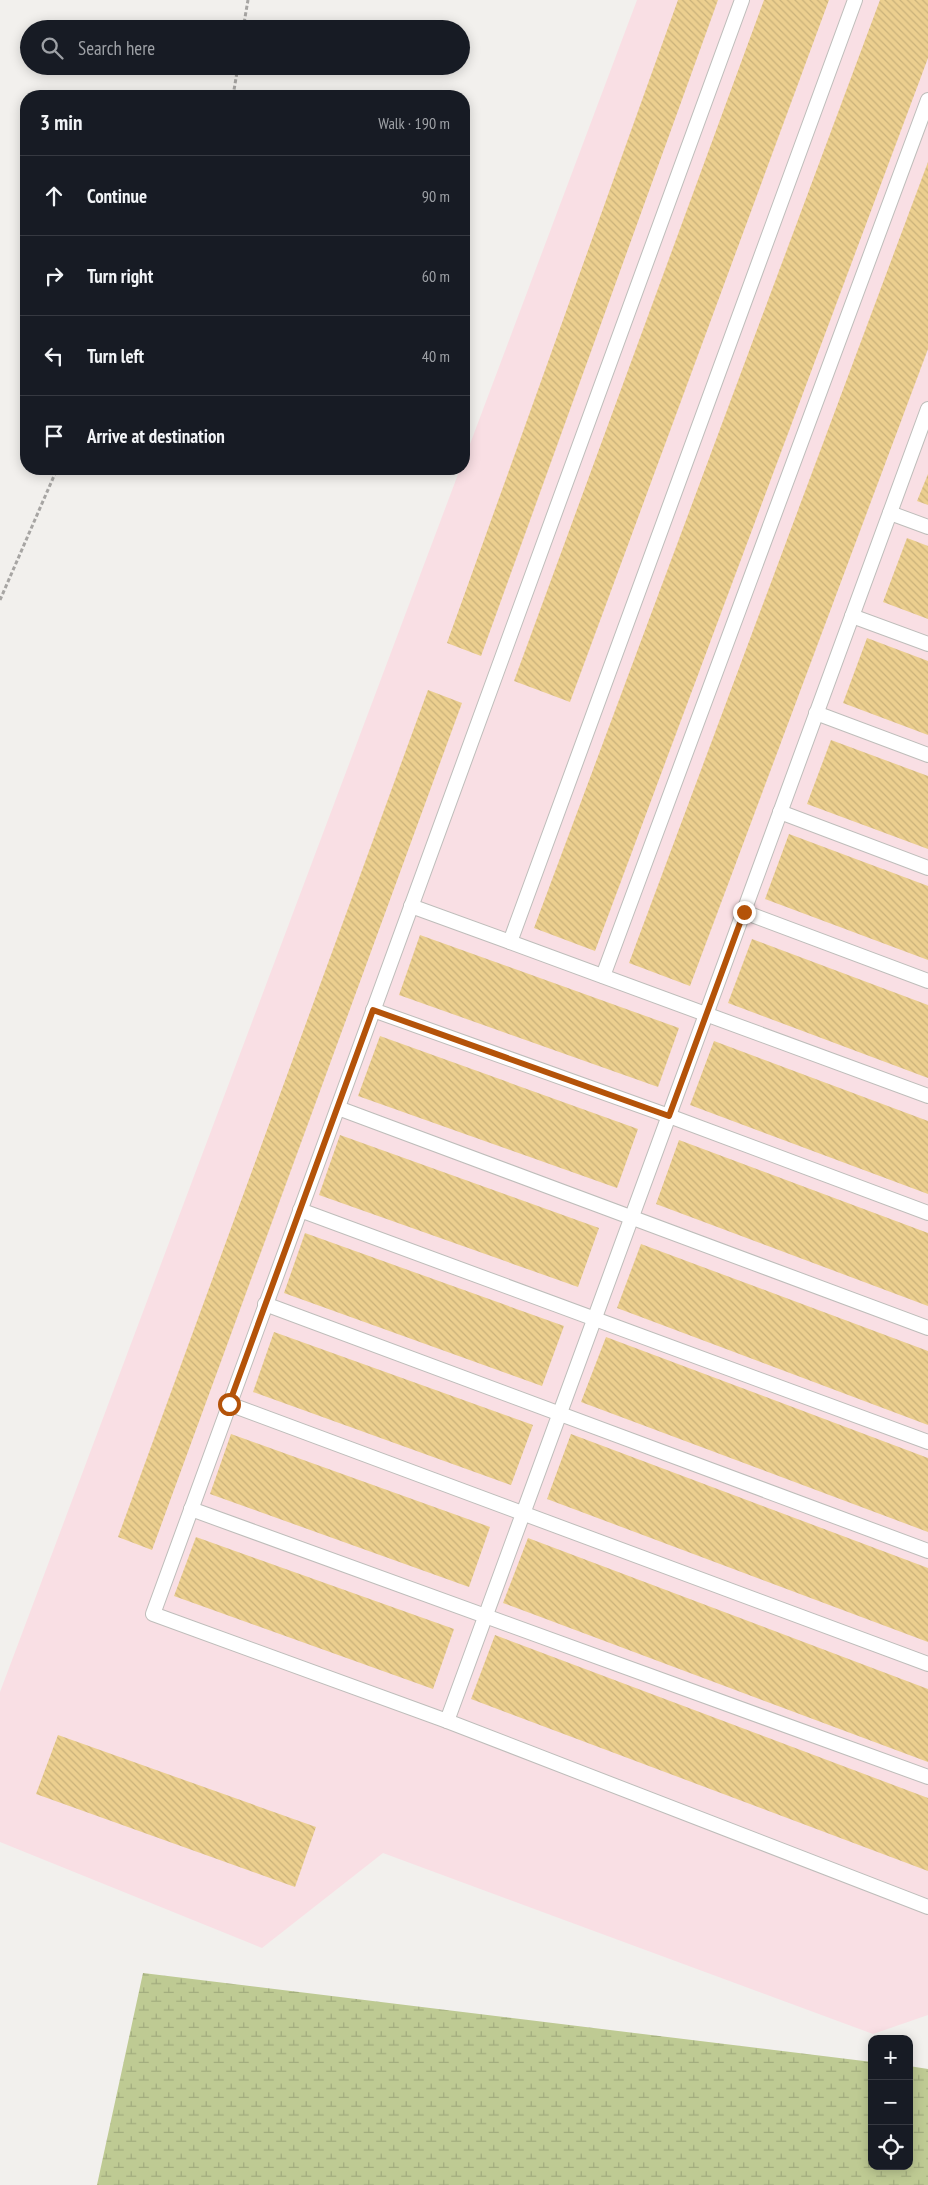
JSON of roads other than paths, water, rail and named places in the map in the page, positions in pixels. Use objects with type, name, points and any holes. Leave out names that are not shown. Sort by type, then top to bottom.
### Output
[{"type":"lane","points":[[742,0],[153,1614],[447,1721],[928,1906]]},
{"type":"lane","points":[[510,942],[855,0]]},
{"type":"lane","points":[[603,976],[928,100]]},
{"type":"lane","points":[[447,1721],[927,413]]},
{"type":"lane","points":[[890,513],[928,527]]},
{"type":"lane","points":[[852,616],[928,644]]},
{"type":"lane","points":[[816,713],[928,755]]},
{"type":"lane","points":[[780,812],[928,868]]},
{"type":"lane","points":[[411,906],[928,1096]]},
{"type":"lane","points":[[744,912],[928,981]]},
{"type":"lane","points":[[373,1010],[669,1116],[928,1212]]},
{"type":"lane","points":[[338,1108],[928,1328]]},
{"type":"lane","points":[[300,1210],[928,1442]]},
{"type":"lane","points":[[266,1304],[560,1412],[928,1551]]},
{"type":"lane","points":[[229,1404],[928,1664]]},
{"type":"lane","points":[[191,1509],[928,1777]]}]
